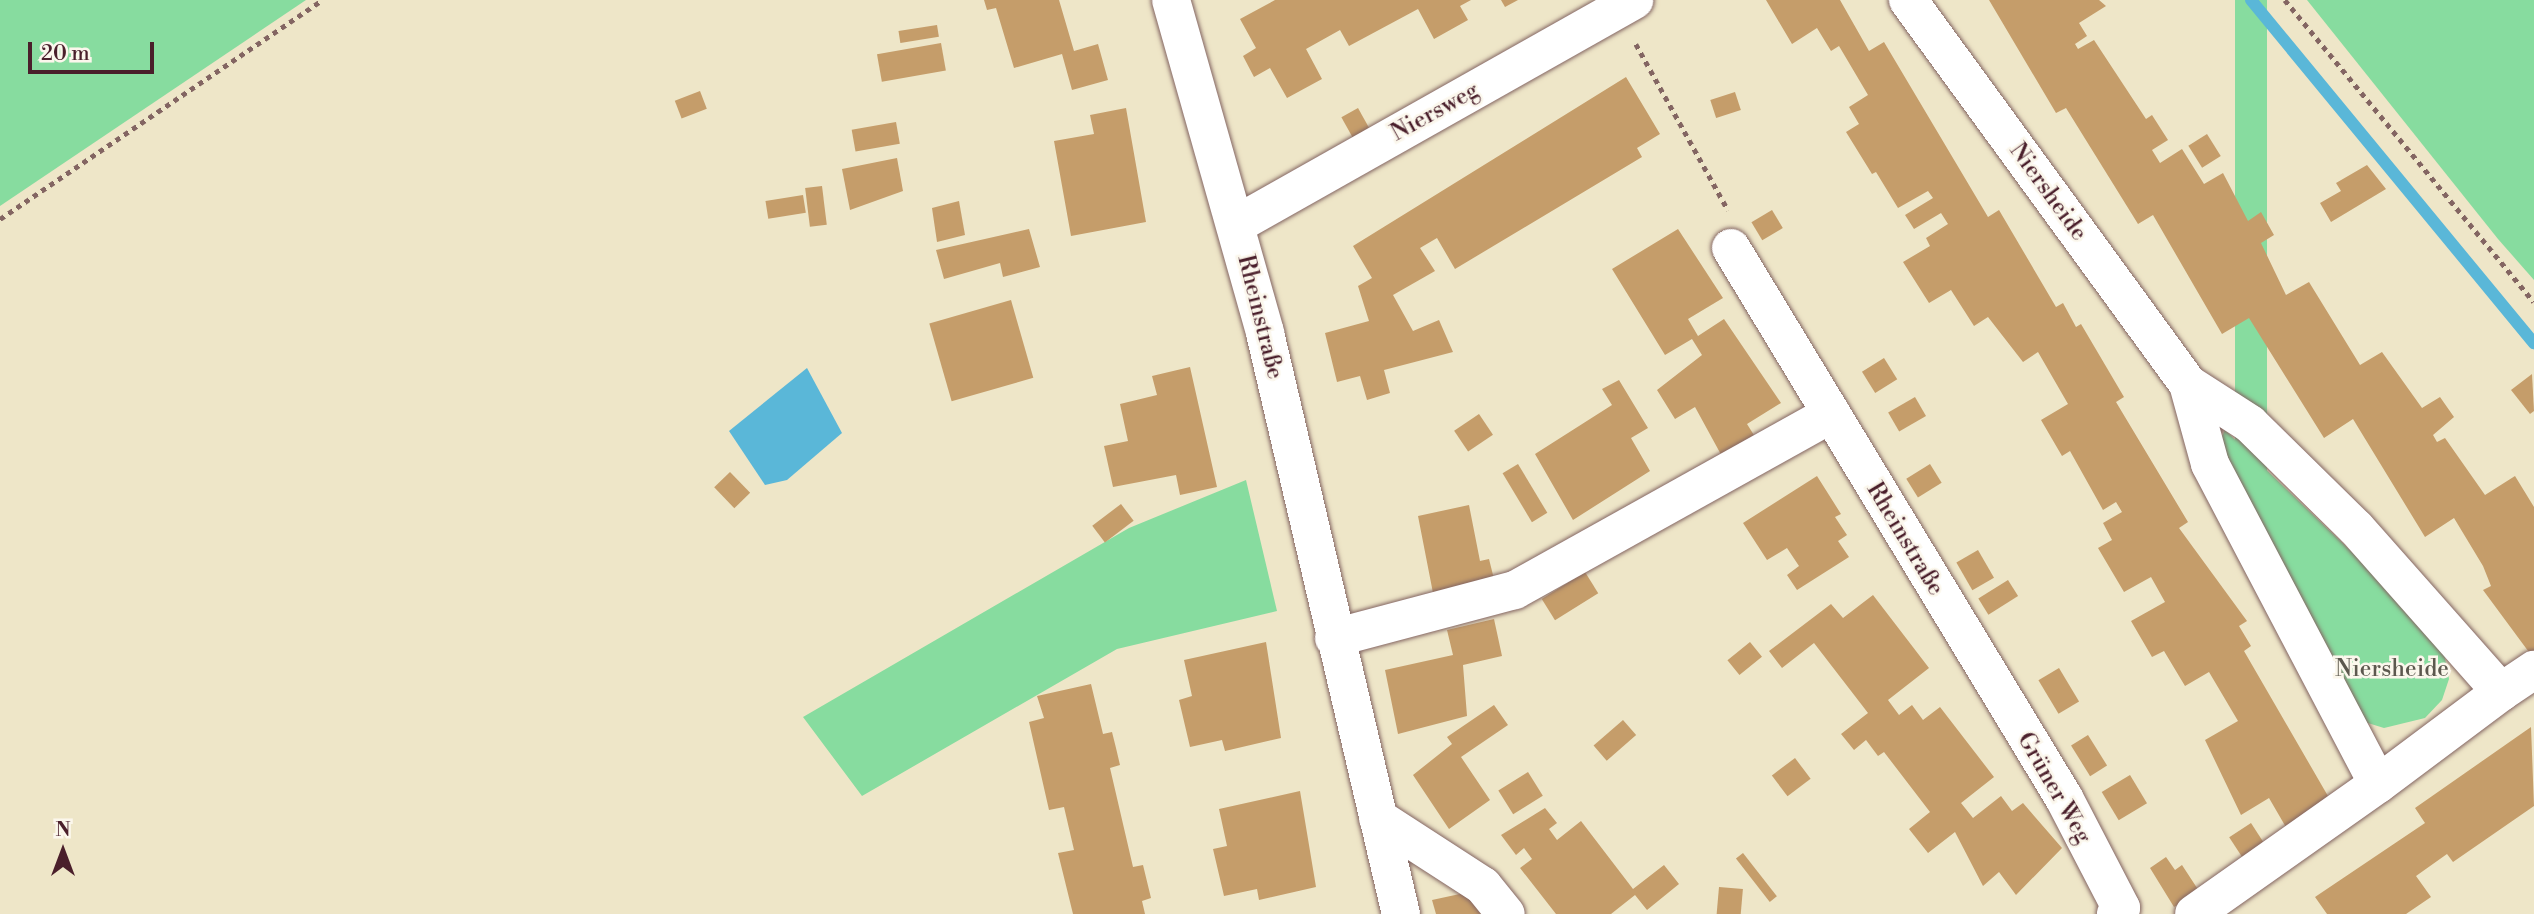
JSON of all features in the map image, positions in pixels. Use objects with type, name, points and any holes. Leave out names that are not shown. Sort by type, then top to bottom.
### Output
[{"type":"street","name":"Rheinstraße","points":[[1171,0],[1237,224],[1401,914]]},
{"type":"street","name":"Niersheide","points":[[1908,0],[2188,384],[2210,464],[2378,784]]},
{"type":"street","name":"Niersweg","points":[[1237,224],[1625,5]]},
{"type":"street","name":"Rheinstraße","points":[[1731,248],[1978,664]]},
{"type":"street","name":"Niersheide","points":[[2188,384],[2250,424],[2356,528],[2501,692]]},
{"type":"street","points":[[1334,638],[1515,590],[1831,414]]},
{"type":"street","name":"Grüner Weg","points":[[1978,664],[2064,798],[2125,912]]},
{"type":"street","points":[[2194,914],[2534,670]]},
{"type":"street","points":[[1378,818],[1483,886],[1506,914]]},
{"type":"path","points":[[0,219],[322,0]]},
{"type":"path","points":[[2285,0],[2534,302]]},
{"type":"path","points":[[1625,5],[1727,198],[1731,248]]},
{"type":"green space","points":[[0,0],[306,0],[0,206]]},
{"type":"green space","points":[[2235,0],[2267,0],[2267,472],[2235,472]]},
{"type":"green space","points":[[2307,0],[2534,0],[2534,280],[2498,239]]},
{"type":"green space","name":"Niersheide","points":[[2225,430],[2441,638],[2449,679],[2442,700],[2425,718],[2384,728],[2358,720],[2217,447]]},
{"type":"green space","points":[[1246,480],[1277,611],[1117,649],[862,796],[803,717],[1129,528]]},
{"type":"water","points":[[807,368],[842,433],[787,480],[765,485],[729,431]]},
{"type":"building","points":[[984,0],[1059,0],[1074,51],[1098,44],[1108,80],[1072,90],[1062,54],[1014,68],[996,8],[987,10]]},
{"type":"building","points":[[1275,0],[1471,0],[1460,6],[1468,20],[1434,39],[1418,9],[1349,46],[1340,30],[1306,49],[1322,79],[1287,98],[1270,68],[1254,77],[1243,56],[1256,48],[1240,19]]},
{"type":"building","points":[[1501,0],[1518,0],[1505,7]]},
{"type":"building","points":[[1766,0],[1840,0],[1869,51],[1884,42],[1988,217],[1999,210],[2056,307],[2063,303],[2076,327],[2081,324],[2124,397],[2116,402],[2188,522],[2179,528],[2247,621],[2239,626],[2251,646],[2244,651],[2332,803],[2287,829],[2269,798],[2241,815],[2205,740],[2238,721],[2209,672],[2185,686],[2164,651],[2152,657],[2131,621],[2165,602],[2151,577],[2124,592],[2098,548],[2112,540],[2103,523],[2122,512],[2116,502],[2103,510],[2070,451],[2062,456],[2041,420],[2068,404],[2038,352],[2023,362],[1988,317],[1974,326],[1951,290],[1929,303],[1903,262],[1930,246],[1926,238],[1948,224],[1941,213],[1914,229],[1905,215],[1933,198],[1928,191],[1898,208],[1876,172],[1872,174],[1846,132],[1859,124],[1849,107],[1868,95],[1839,46],[1831,51],[1817,28],[1792,44]]},
{"type":"building","points":[[1989,0],[2099,0],[2106,6],[2079,23],[2087,36],[2075,44],[2078,49],[2094,40],[2146,119],[2152,115],[2168,140],[2152,150],[2160,163],[2182,149],[2204,184],[2223,173],[2248,221],[2261,212],[2274,235],[2261,243],[2286,295],[2309,282],[2360,365],[2382,352],[2422,408],[2440,397],[2454,417],[2433,435],[2437,442],[2445,438],[2485,495],[2515,476],[2534,507],[2534,659],[2483,590],[2491,586],[2483,566],[2454,518],[2425,537],[2353,419],[2324,438],[2249,318],[2222,334],[2153,215],[2138,224],[2066,108],[2056,113]]},
{"type":"building","points":[[937,25],[939,37],[900,43],[898,31]]},
{"type":"building","points":[[941,43],[946,71],[882,82],[877,54]]},
{"type":"building","points":[[1626,77],[1660,134],[1637,148],[1642,157],[1455,269],[1437,238],[1420,248],[1435,271],[1393,295],[1413,331],[1439,320],[1453,352],[1384,370],[1390,393],[1367,400],[1360,376],[1337,382],[1325,333],[1369,321],[1358,286],[1372,278],[1353,246]]},
{"type":"building","points":[[700,91],[707,109],[682,118],[675,101]]},
{"type":"building","points":[[1735,92],[1741,110],[1716,118],[1710,100]]},
{"type":"building","points":[[1126,108],[1146,222],[1071,236],[1054,141],[1094,134],[1090,115]]},
{"type":"building","points":[[1358,108],[1370,130],[1354,139],[1341,117]]},
{"type":"building","points":[[896,122],[900,144],[856,151],[852,130]]},
{"type":"building","points":[[2207,134],[2221,156],[2202,168],[2188,146]]},
{"type":"building","points":[[897,158],[903,191],[850,210],[842,169]]},
{"type":"building","points":[[2367,165],[2386,189],[2331,222],[2320,203],[2341,191],[2336,183]]},
{"type":"building","points":[[822,186],[827,225],[810,227],[805,188]]},
{"type":"building","points":[[803,195],[806,213],[768,219],[765,201]]},
{"type":"building","points":[[959,201],[965,235],[937,242],[932,208]]},
{"type":"building","points":[[1772,210],[1783,228],[1762,240],[1751,222]]},
{"type":"building","points":[[1029,229],[1040,267],[1003,277],[1000,263],[944,279],[936,250]]},
{"type":"building","points":[[1678,229],[1723,298],[1688,319],[1698,336],[1724,319],[1781,403],[1747,424],[1757,440],[1724,460],[1695,407],[1675,419],[1657,390],[1702,355],[1692,339],[1665,355],[1612,269]]},
{"type":"building","points":[[1011,300],[1033,378],[952,401],[929,323]]},
{"type":"building","points":[[1884,358],[1897,379],[1875,393],[1862,372]]},
{"type":"building","points":[[1190,367],[1217,487],[1180,495],[1176,475],[1113,487],[1104,446],[1128,441],[1120,404],[1157,395],[1152,376]]},
{"type":"building","points":[[2532,374],[2534,411],[2530,414],[2511,390]]},
{"type":"building","points":[[1619,380],[1648,428],[1631,438],[1650,471],[1573,520],[1535,454],[1612,405],[1602,389]]},
{"type":"building","points":[[1915,397],[1926,416],[1899,432],[1888,412]]},
{"type":"building","points":[[1479,414],[1493,435],[1468,452],[1454,431]]},
{"type":"building","points":[[1518,464],[1547,513],[1532,522],[1503,473]]},
{"type":"building","points":[[1930,464],[1942,483],[1918,497],[1906,479]]},
{"type":"building","points":[[730,472],[750,493],[734,508],[714,487]]},
{"type":"building","points":[[1817,476],[1841,514],[1835,517],[1847,535],[1838,541],[1849,557],[1797,590],[1787,575],[1799,566],[1787,548],[1767,560],[1743,523]]},
{"type":"building","points":[[1121,504],[1134,521],[1105,542],[1092,526]]},
{"type":"building","points":[[1469,505],[1480,561],[1489,559],[1494,579],[1433,593],[1418,516]]},
{"type":"building","points":[[1978,550],[1994,578],[1972,590],[1956,562]]},
{"type":"building","points":[[1585,572],[1598,593],[1555,620],[1542,599]]},
{"type":"building","points":[[2008,580],[2018,596],[1988,615],[1978,599]]},
{"type":"building","points":[[1873,595],[1929,668],[1888,700],[1899,715],[1912,705],[1923,720],[1940,707],[1994,777],[1961,803],[1973,818],[2001,796],[2012,811],[2023,803],[2062,848],[2016,895],[1999,872],[1983,886],[1955,832],[1928,853],[1909,829],[1930,812],[1884,752],[1878,756],[1866,740],[1854,750],[1841,734],[1868,713],[1814,643],[1782,668],[1769,651],[1831,604],[1843,618]]},
{"type":"building","points":[[1494,619],[1502,656],[1463,665],[1467,716],[1398,734],[1385,670],[1453,655],[1447,630]]},
{"type":"building","points":[[1266,642],[1281,738],[1225,751],[1222,740],[1190,747],[1179,700],[1192,696],[1184,660]]},
{"type":"building","points":[[1750,642],[1762,657],[1739,675],[1727,660]]},
{"type":"building","points":[[2059,668],[2079,701],[2059,714],[2038,680]]},
{"type":"building","points":[[1091,684],[1103,734],[1112,732],[1120,765],[1110,768],[1133,867],[1143,865],[1151,898],[1142,901],[1145,914],[1073,914],[1058,853],[1074,850],[1064,807],[1049,810],[1029,722],[1044,718],[1037,696]]},
{"type":"building","points":[[1494,705],[1508,725],[1461,757],[1490,800],[1449,829],[1413,775],[1452,744],[1447,737]]},
{"type":"building","points":[[1623,720],[1636,735],[1607,761],[1594,746]]},
{"type":"building","points":[[2531,727],[2534,806],[2453,862],[2447,854],[2416,876],[2431,897],[2406,914],[2327,914],[2315,897],[2425,823],[2415,808]]},
{"type":"building","points":[[2088,735],[2107,766],[2090,776],[2071,746]]},
{"type":"building","points":[[1795,758],[1811,779],[1787,796],[1772,775]]},
{"type":"building","points":[[1528,772],[1543,796],[1513,814],[1498,791]]},
{"type":"building","points":[[2130,775],[2147,803],[2119,820],[2102,792]]},
{"type":"building","points":[[1300,791],[1316,887],[1259,900],[1257,889],[1224,896],[1213,849],[1227,846],[1219,809]]},
{"type":"building","points":[[1545,808],[1557,823],[1549,829],[1557,840],[1581,821],[1633,889],[1664,865],[1679,884],[1647,910],[1635,895],[1611,914],[1556,914],[1520,868],[1532,859],[1524,848],[1516,855],[1501,835]]},
{"type":"building","points":[[2251,823],[2267,848],[2246,862],[2229,837]]},
{"type":"building","points":[[1743,853],[1777,896],[1770,902],[1736,859]]},
{"type":"building","points":[[2166,857],[2175,870],[2182,865],[2199,891],[2174,907],[2150,868]]},
{"type":"building","points":[[1719,887],[1743,889],[1741,914],[1717,914]]},
{"type":"building","points":[[1469,892],[1482,914],[1436,914],[1432,900]]},
{"type":"waterway","points":[[2251,0],[2534,343]]}]
